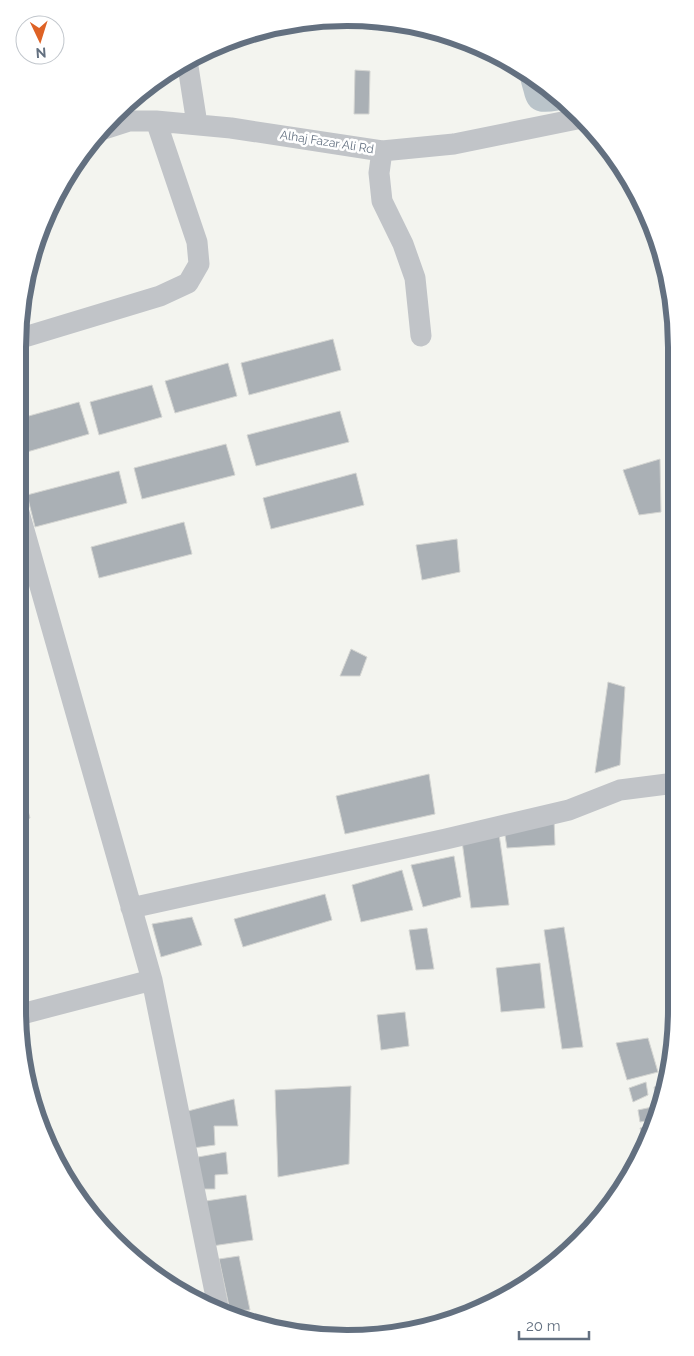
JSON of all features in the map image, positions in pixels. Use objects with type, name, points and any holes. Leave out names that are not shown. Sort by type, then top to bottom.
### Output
[{"type":"street","points":[[188,68],[197,124]]},
{"type":"street","name":"Alhaj Fazar Ali Rd","points":[[115,125],[129,121],[197,124],[382,151],[454,144],[574,120]]},
{"type":"street","points":[[27,336],[160,296],[188,283],[199,264],[197,242],[156,121]]},
{"type":"street","points":[[382,151],[380,173],[382,201],[404,244],[415,278],[421,336]]},
{"type":"street","points":[[26,537],[152,980],[217,1302]]},
{"type":"street","points":[[131,908],[465,835],[569,810],[620,790],[668,785]]},
{"type":"street","points":[[26,1012],[152,980]]},
{"type":"shaded area","points":[[520,77],[525,80],[562,110],[542,112],[531,107],[527,102]]},
{"type":"building","points":[[355,70],[370,71],[369,114],[354,114]]},
{"type":"building","points":[[333,339],[341,370],[249,395],[241,363]]},
{"type":"building","points":[[228,363],[237,396],[175,413],[165,381]]},
{"type":"building","points":[[152,385],[162,417],[99,435],[90,402]]},
{"type":"building","points":[[79,402],[89,434],[27,452],[26,417]]},
{"type":"building","points":[[340,411],[349,442],[256,466],[247,435]]},
{"type":"building","points":[[226,444],[235,475],[142,499],[134,468]]},
{"type":"building","points":[[660,459],[661,512],[639,515],[623,470]]},
{"type":"building","points":[[119,471],[127,503],[35,527],[27,495]]},
{"type":"building","points":[[356,473],[364,505],[271,529],[263,498]]},
{"type":"building","points":[[184,522],[192,554],[99,578],[91,547]]},
{"type":"building","points":[[457,539],[460,572],[422,580],[416,545]]},
{"type":"building","points":[[351,649],[367,657],[360,676],[340,676]]},
{"type":"building","points":[[608,682],[625,687],[620,765],[595,773]]},
{"type":"building","points":[[429,774],[435,814],[345,834],[336,796]]},
{"type":"building","points":[[26,804],[30,818],[26,819]]},
{"type":"building","points":[[554,819],[555,845],[507,848],[504,829]]},
{"type":"building","points":[[499,834],[509,905],[471,908],[462,841]]},
{"type":"building","points":[[454,856],[461,897],[423,907],[411,865]]},
{"type":"building","points":[[402,870],[413,910],[361,922],[352,885]]},
{"type":"building","points":[[325,894],[332,920],[243,947],[234,919]]},
{"type":"building","points":[[192,917],[202,945],[161,957],[152,924]]},
{"type":"building","points":[[564,927],[583,1047],[562,1049],[544,930]]},
{"type":"building","points":[[427,928],[434,969],[416,970],[409,930]]},
{"type":"building","points":[[540,963],[545,1008],[501,1012],[496,968]]},
{"type":"building","points":[[405,1012],[409,1046],[381,1050],[377,1015]]},
{"type":"building","points":[[648,1038],[658,1072],[627,1080],[616,1043]]},
{"type":"building","points":[[646,1082],[648,1095],[633,1102],[629,1088]]},
{"type":"building","points":[[351,1086],[349,1164],[278,1177],[275,1090]]},
{"type":"building","points":[[658,1086],[656,1097],[654,1087]]},
{"type":"building","points":[[234,1099],[238,1126],[214,1126],[215,1145],[193,1148],[188,1111]]},
{"type":"building","points":[[653,1107],[648,1121],[640,1122],[638,1110]]},
{"type":"building","points":[[645,1127],[642,1135],[640,1128]]},
{"type":"building","points":[[226,1152],[228,1174],[215,1175],[215,1189],[200,1189],[198,1157]]},
{"type":"building","points":[[246,1195],[253,1240],[212,1246],[206,1201]]},
{"type":"building","points":[[239,1256],[250,1310],[238,1311],[229,1307],[219,1259]]}]
